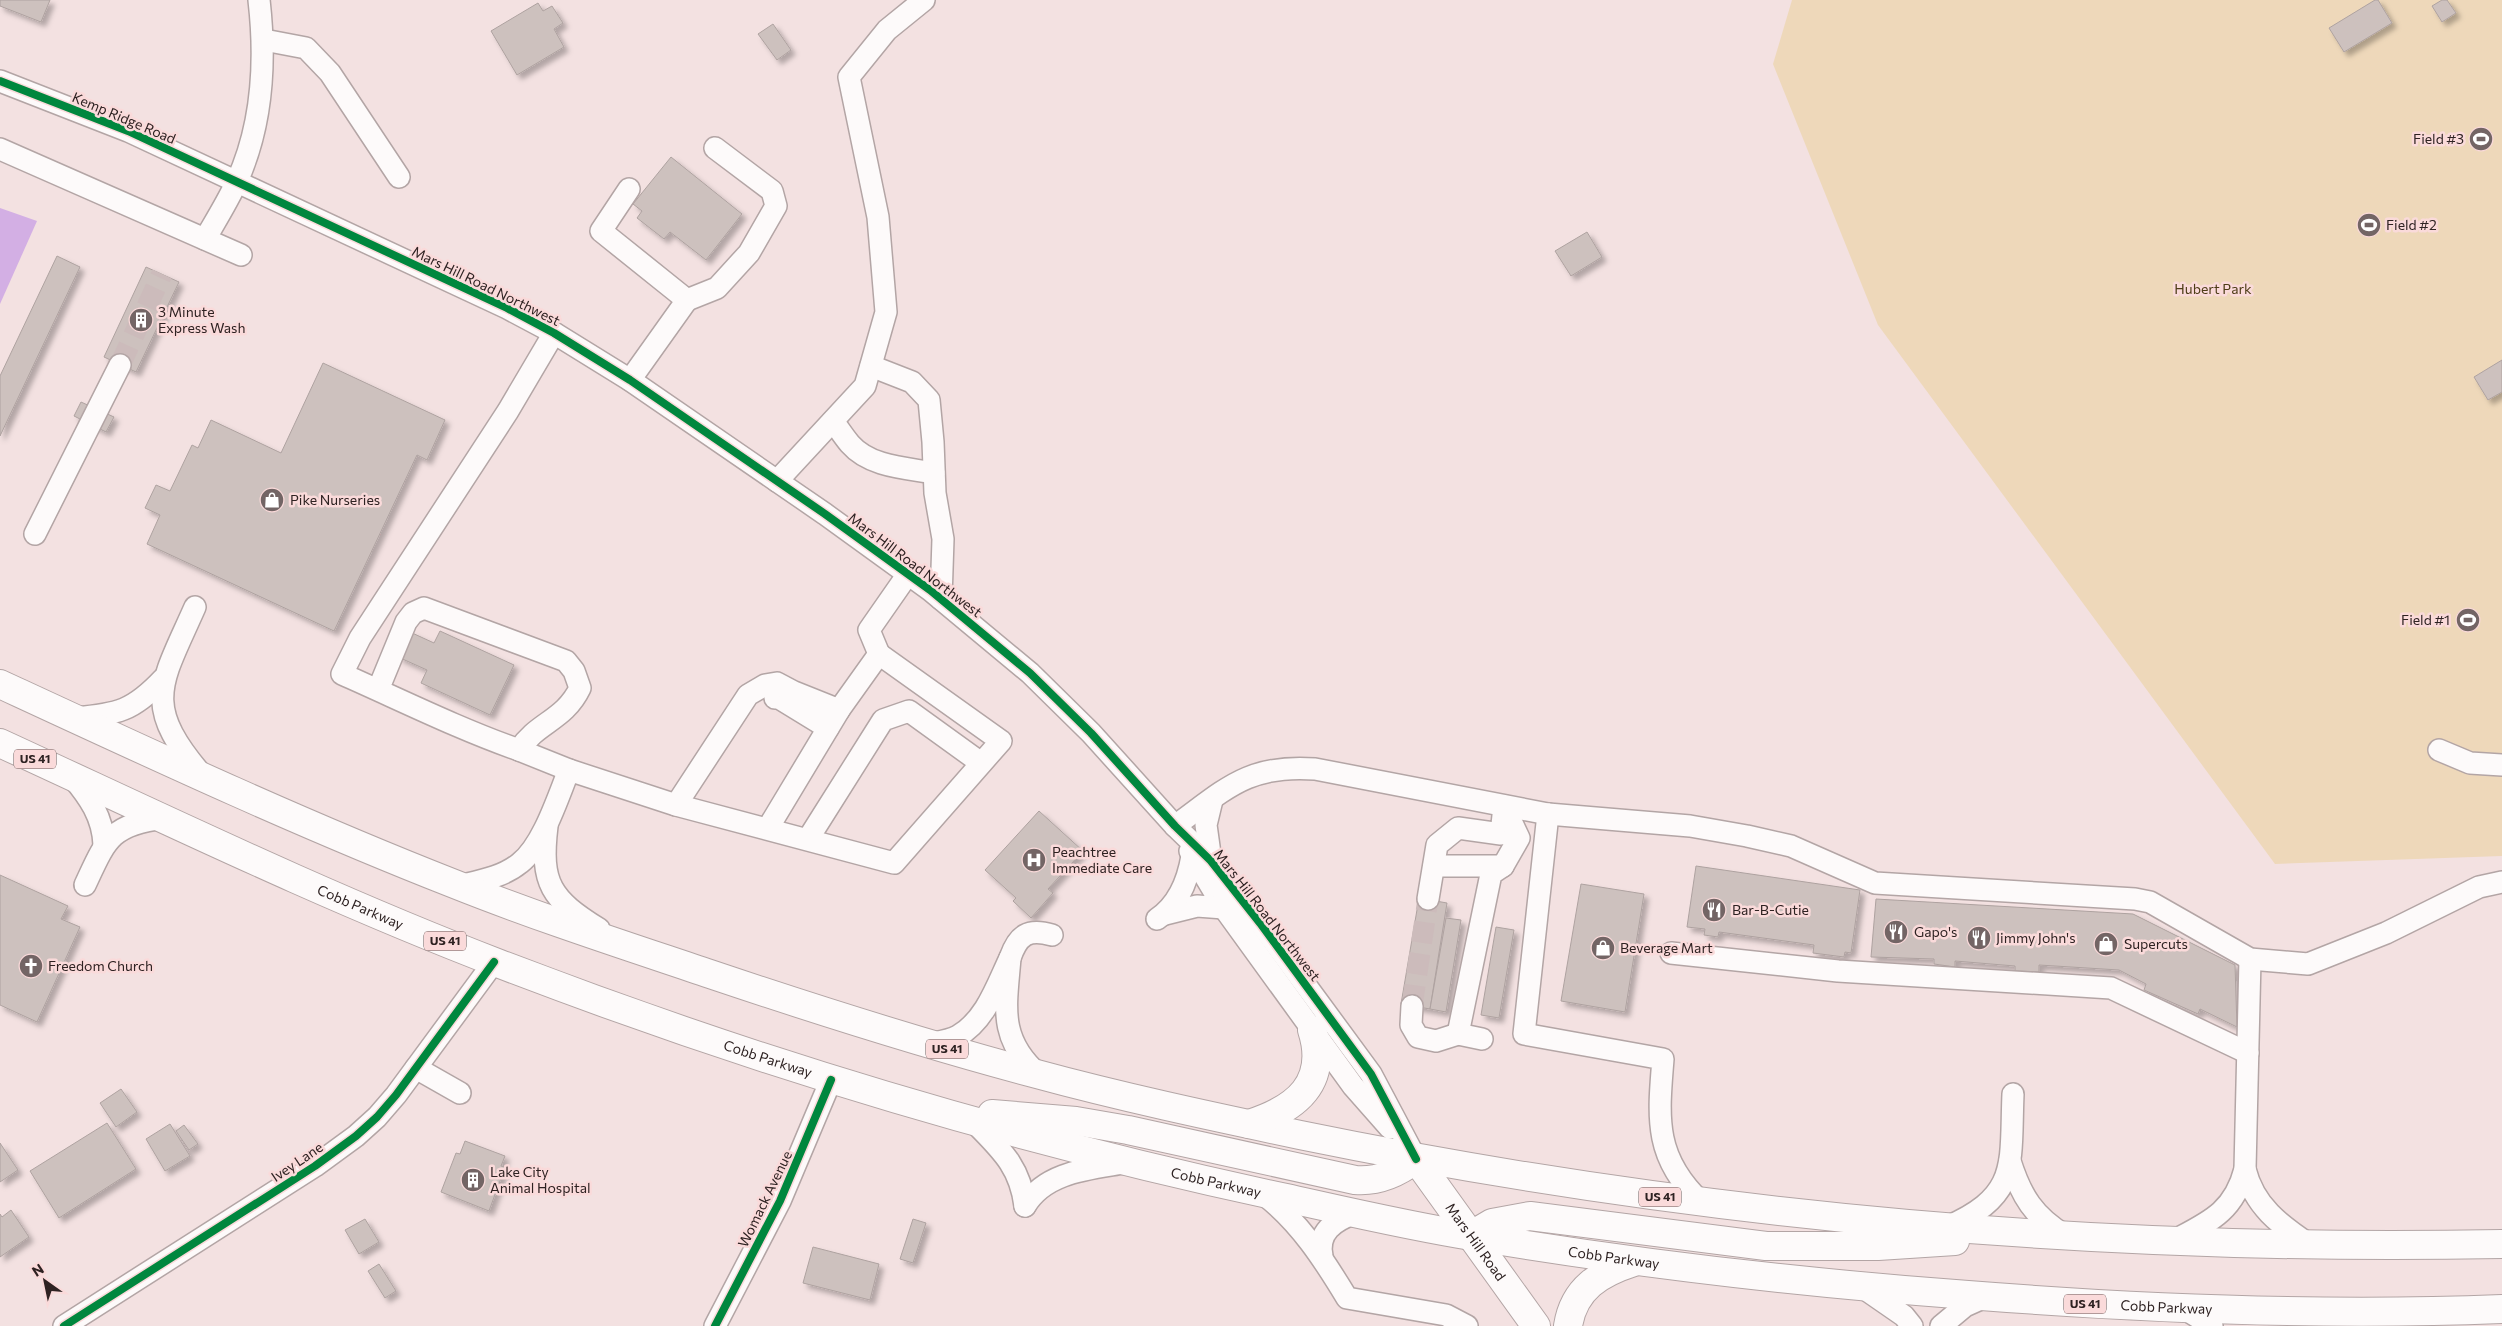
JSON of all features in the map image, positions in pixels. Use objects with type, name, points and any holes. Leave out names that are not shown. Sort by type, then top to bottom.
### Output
[{"type":"main road","name":"US 41","points":[[0,684],[205,779],[458,886],[624,945],[928,1044],[1039,1075],[1249,1124],[1416,1159],[1702,1203],[1947,1227],[2170,1242],[2310,1245],[2502,1244]]},
{"type":"main road","name":"Cobb Parkway","points":[[0,743],[341,898],[494,962],[720,1044],[831,1080],[961,1117],[1127,1162],[1263,1194],[1470,1236],[1637,1261],[1862,1287],[1985,1297],[2185,1308],[2305,1312],[2502,1309]]},
{"type":"main road","points":[[1249,1124],[1275,1115],[1302,1096],[1310,1084],[1315,1069],[1317,1054],[1312,1030]]},
{"type":"main road","points":[[961,1117],[1029,1116],[1076,1121],[1128,1130],[1355,1180],[1366,1181],[1388,1176],[1416,1159]]},
{"type":"main road","name":"Mars Hill Road","points":[[1416,1159],[1536,1326]]},
{"type":"main road","points":[[1470,1236],[1492,1223],[1530,1216],[1784,1246],[1886,1246],[2020,1232]]},
{"type":"main road","points":[[1568,1326],[1574,1305],[1586,1286],[1606,1271],[1637,1261]]},
{"type":"street","points":[[205,239],[237,181],[258,117],[264,40],[259,0]]},
{"type":"street","points":[[777,482],[865,386],[886,312],[878,217],[849,77],[887,30],[924,0]]},
{"type":"street","points":[[264,40],[306,48],[330,73],[399,177]]},
{"type":"street","name":"Kemp Ridge Road","points":[[0,81],[128,131],[237,181]]},
{"type":"street","points":[[630,380],[687,300],[717,288],[749,253],[776,206],[772,191],[716,148]]},
{"type":"street","points":[[0,149],[241,255]]},
{"type":"street","name":"Mars Hill Road Northwest","points":[[237,181],[507,308],[554,333],[630,380],[908,574],[941,598],[998,645],[1061,703],[1176,826],[1260,923],[1371,1074],[1416,1159]]},
{"type":"street","points":[[629,189],[601,231],[687,300]]},
{"type":"street","points":[[554,333],[508,411],[360,638],[342,674],[494,741],[569,770],[680,797],[768,828],[894,863],[1000,741],[879,654],[869,630],[908,574]]},
{"type":"street","points":[[35,534],[120,365]]},
{"type":"street","points":[[871,366],[912,382],[929,400],[935,493],[943,539],[941,598]]},
{"type":"street","points":[[834,421],[850,444],[862,454],[883,464],[934,473]]},
{"type":"street","points":[[75,718],[115,714],[133,706],[149,694],[164,678],[194,607]]},
{"type":"street","points":[[378,690],[406,622],[420,609],[424,608],[566,661],[574,671],[580,688],[573,703],[561,714],[527,737],[519,750]]},
{"type":"street","points":[[768,828],[839,710],[879,654]]},
{"type":"street","points":[[164,678],[163,712],[167,726],[181,751],[205,779]]},
{"type":"street","points":[[680,797],[748,696],[756,689],[777,683],[839,710]]},
{"type":"street","points":[[680,797],[708,779],[757,706],[767,698],[779,698],[828,728]]},
{"type":"street","points":[[808,839],[883,720],[909,711],[981,763]]},
{"type":"street","points":[[2439,750],[2470,763],[2502,765]]},
{"type":"street","points":[[1176,826],[1241,779],[1261,771],[1288,767],[1315,769],[1548,814],[1690,826],[1747,836],[1790,846],[1875,883],[2136,899],[2150,902],[2250,959],[2308,964],[2386,934],[2479,886],[2502,882]]},
{"type":"street","points":[[458,886],[492,878],[522,862],[547,826],[569,770]]},
{"type":"street","points":[[70,775],[88,798],[99,817],[104,845]]},
{"type":"street","points":[[1212,800],[1206,825],[1202,858],[1161,916],[1197,906],[1224,908]]},
{"type":"street","points":[[1458,1034],[1491,874],[1503,866],[1519,838],[1504,806]]},
{"type":"street","points":[[1428,899],[1438,845],[1458,828],[1501,834],[1504,806]]},
{"type":"street","points":[[1548,814],[1524,1034],[1664,1059],[1658,1111],[1660,1129],[1674,1168],[1682,1181],[1702,1203]]},
{"type":"street","points":[[85,885],[104,845],[117,832],[128,826],[163,818]]},
{"type":"street","points":[[547,826],[544,851],[546,873],[554,892],[571,911],[624,945]]},
{"type":"street","name":"Mars Hill Road Northwest","points":[[1202,858],[1224,908],[1353,1086],[1416,1159]]},
{"type":"street","points":[[1434,866],[1503,866]]},
{"type":"street","points":[[928,1044],[949,1039],[974,1024],[988,1004],[1010,958],[1014,944],[1026,934],[1041,932],[1052,935]]},
{"type":"street","points":[[1670,953],[1838,971],[2111,988],[2248,1053]]},
{"type":"street","points":[[1010,958],[1006,1010],[1008,1028],[1022,1057],[1039,1075]]},
{"type":"street","points":[[2250,959],[2245,1169],[2248,1182],[2258,1202],[2282,1226],[2310,1245]]},
{"type":"street","name":"Ivey Lane","points":[[64,1326],[315,1166],[356,1136],[377,1117],[416,1068],[494,962]]},
{"type":"street","points":[[1412,1006],[1411,1025],[1418,1037],[1436,1041],[1458,1034],[1482,1039]]},
{"type":"street","points":[[416,1068],[460,1093]]},
{"type":"street","name":"Womack Avenue","points":[[715,1326],[780,1201],[831,1080]]},
{"type":"street","points":[[1947,1227],[1977,1212],[1996,1197],[2002,1187],[2010,1161],[2013,1094]]},
{"type":"street","points":[[961,1117],[1008,1157],[1016,1170],[1026,1206],[1032,1194],[1060,1176],[1085,1169],[1127,1162]]},
{"type":"street","points":[[2010,1161],[2020,1189],[2031,1209],[2066,1236]]},
{"type":"street","points":[[2170,1242],[2220,1215],[2237,1193],[2245,1169]]},
{"type":"street","points":[[1263,1194],[1285,1212],[1322,1256],[1347,1298],[1446,1316],[1467,1326]]},
{"type":"street","points":[[1322,1256],[1320,1250],[1325,1232],[1337,1221],[1355,1213]]},
{"type":"street","points":[[1862,1287],[1904,1316],[1912,1326]]},
{"type":"street","points":[[1940,1326],[1965,1306],[1985,1297]]},
{"type":"street","points":[[2185,1308],[2212,1326]]},
{"type":"street","points":[[2276,1326],[2305,1312]]},
{"type":"green space","name":"Hubert Park","points":[[1792,0],[2502,0],[2502,856],[2275,864],[1878,325],[1773,64]]},
{"type":"shaded area","points":[[0,208],[37,221],[0,304]]},
{"type":"building","points":[[0,0],[50,0],[41,22],[0,6]]},
{"type":"building","points":[[2378,0],[2392,23],[2344,52],[2329,28]]},
{"type":"building","points":[[2442,0],[2447,0],[2456,13],[2442,22],[2432,6]]},
{"type":"building","points":[[538,3],[543,11],[552,6],[563,23],[554,29],[564,47],[517,75],[491,31]]},
{"type":"building","points":[[773,24],[791,50],[777,60],[758,34]]},
{"type":"building","points":[[671,157],[742,214],[706,260],[670,232],[664,239],[637,218],[642,211],[633,204]]},
{"type":"building","points":[[1587,232],[1602,257],[1571,276],[1555,251]]},
{"type":"building","points":[[57,256],[80,267],[0,436],[0,376]]},
{"type":"building","name":"3 Minute Express Wash","points":[[146,267],[179,282],[136,372],[104,357]]},
{"type":"building","points":[[2502,360],[2502,392],[2488,400],[2474,377]]},
{"type":"building","name":"Pike Nurseries","points":[[323,363],[445,420],[427,460],[417,455],[334,631],[147,544],[160,515],[145,508],[156,485],[170,491],[192,445],[198,448],[211,420],[281,453]]},
{"type":"building","points":[[81,402],[114,417],[106,432],[74,416]]},
{"type":"building","points":[[440,631],[514,665],[490,715],[421,683],[427,670],[398,657],[410,632],[434,643]]},
{"type":"building","name":"Peachtree Immediate Care","points":[[1039,811],[1083,851],[1048,889],[1053,893],[1031,918],[1013,901],[1016,898],[985,870]]},
{"type":"building","points":[[1696,866],[1860,890],[1851,953],[1845,952],[1844,957],[1813,953],[1814,945],[1719,932],[1718,937],[1704,935],[1705,929],[1687,927]]},
{"type":"building","name":"Freedom Church","points":[[0,875],[68,906],[61,919],[80,927],[37,1022],[0,1005]]},
{"type":"building","name":"Beverage Mart","points":[[1581,884],[1644,894],[1625,1012],[1561,1001]]},
{"type":"building","points":[[1419,898],[1447,903],[1430,1009],[1401,1004]]},
{"type":"building","points":[[1876,899],[2133,914],[2235,965],[2237,1027],[2200,1009],[2198,1014],[2144,990],[2146,984],[2119,970],[2039,965],[2039,972],[2015,971],[2015,966],[1955,961],[1955,967],[1934,964],[1934,959],[1871,957]]},
{"type":"building","points":[[1446,918],[1461,920],[1446,1012],[1430,1009]]},
{"type":"building","points":[[1496,927],[1514,930],[1499,1018],[1481,1015]]},
{"type":"building","points":[[121,1089],[137,1112],[116,1127],[100,1103]]},
{"type":"building","points":[[107,1123],[136,1169],[59,1218],[30,1171]]},
{"type":"building","points":[[170,1124],[190,1156],[165,1171],[146,1139]]},
{"type":"building","points":[[184,1125],[198,1144],[189,1150],[176,1131]]},
{"type":"building","name":"Lake City Animal Hospital","points":[[465,1141],[505,1156],[501,1166],[505,1167],[489,1211],[441,1192],[456,1153],[460,1154]]},
{"type":"building","points":[[0,1143],[18,1170],[0,1182]]},
{"type":"building","points":[[11,1210],[29,1237],[0,1257],[0,1214],[2,1217]]},
{"type":"building","points":[[365,1219],[379,1242],[359,1254],[345,1230]]},
{"type":"building","points":[[913,1219],[926,1223],[913,1263],[900,1259]]},
{"type":"building","points":[[813,1247],[879,1264],[870,1300],[803,1283]]},
{"type":"building","points":[[379,1264],[396,1291],[385,1298],[368,1271]]},
{"type":"tunnel","points":[[120,365],[162,274]]},
{"type":"tunnel","points":[[1412,1006],[1428,899]]},
{"type":"cycle path","points":[[0,81],[128,131],[507,308],[554,333],[630,380],[825,514],[930,590],[1030,673],[1091,733],[1175,826],[1211,861],[1260,923],[1371,1074],[1416,1159]]},
{"type":"cycle path","points":[[64,1326],[315,1166],[356,1136],[377,1117],[396,1095],[494,962]]},
{"type":"cycle path","points":[[715,1326],[780,1201],[831,1080]]},
{"type":"place","name":"Field #3","points":[[2481,139]]},
{"type":"place","name":"Field #2","points":[[2369,225]]},
{"type":"place","name":"3 Minute Express Wash","points":[[141,320]]},
{"type":"place","name":"Pike Nurseries","points":[[272,500]]},
{"type":"place","name":"Field #1","points":[[2468,620]]},
{"type":"place","name":"Peachtree Immediate Care","points":[[1034,860]]},
{"type":"place","name":"Bar-B-Cutie","points":[[1714,910]]},
{"type":"place","name":"Gapo's","points":[[1896,932]]},
{"type":"place","name":"Jimmy John's","points":[[1979,938]]},
{"type":"place","name":"Supercuts","points":[[2106,944]]},
{"type":"place","name":"Beverage Mart","points":[[1603,948]]},
{"type":"place","name":"Freedom Church","points":[[31,966]]},
{"type":"place","name":"Lake City Animal Hospital","points":[[473,1180]]}]
